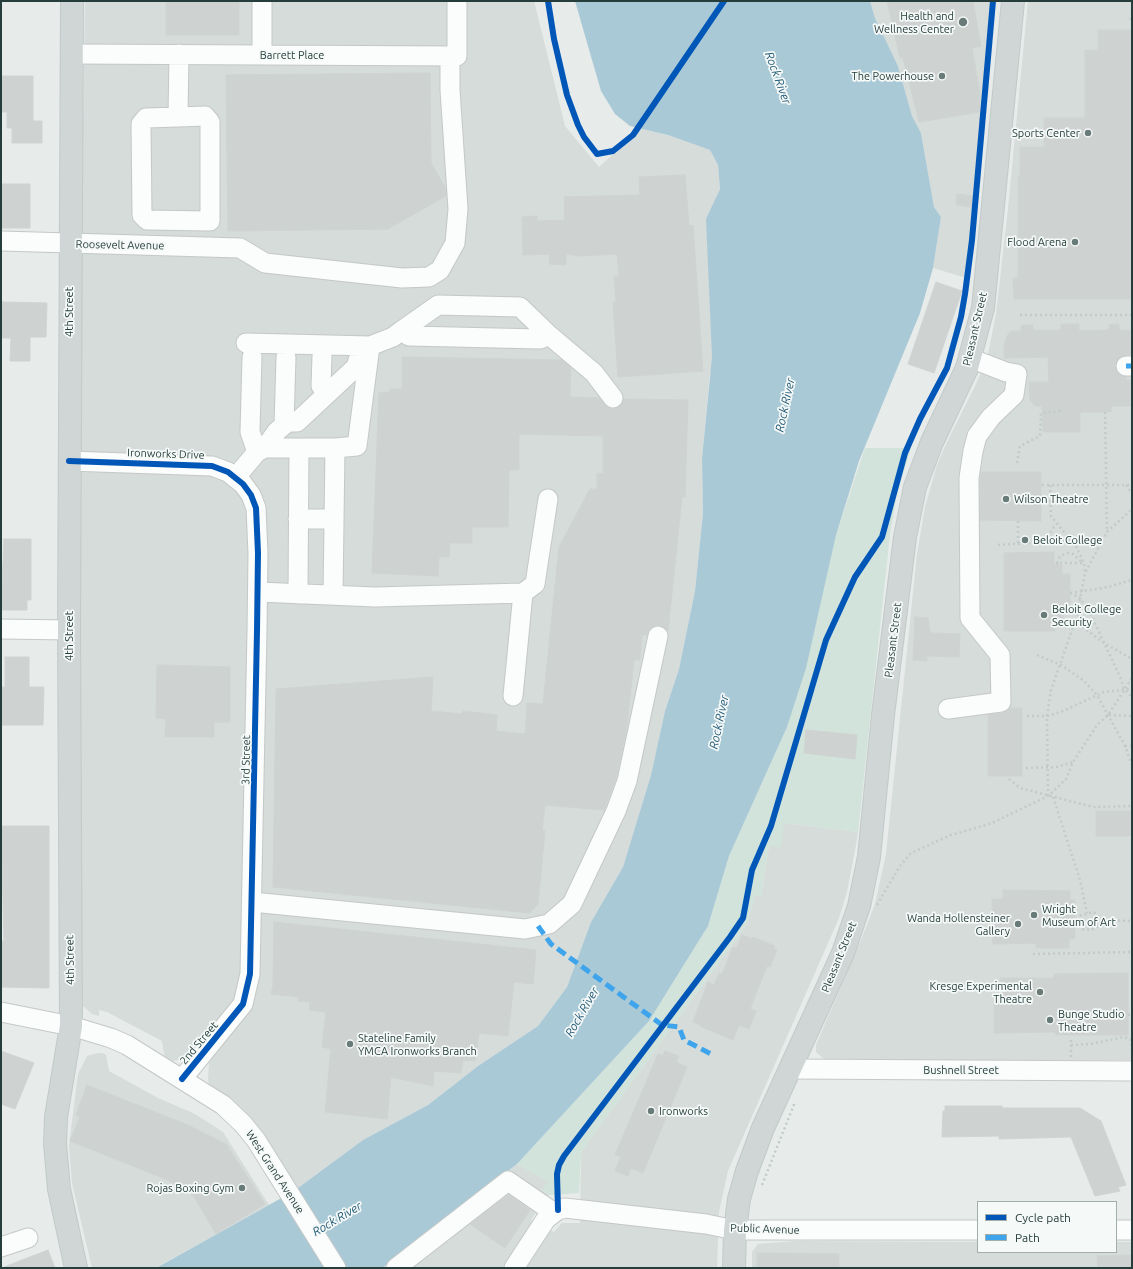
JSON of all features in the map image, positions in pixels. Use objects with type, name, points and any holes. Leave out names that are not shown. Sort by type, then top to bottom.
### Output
[{"type":"main road","name":"4th Street","points":[[72,1],[69,461],[71,1026],[56,1117],[55,1144],[59,1188],[76,1268]]},
{"type":"main road","name":"Pleasant Street","points":[[734,1268],[735,1230],[739,1199],[747,1171],[763,1128],[843,953],[859,906],[869,857],[883,715],[904,537],[917,481],[932,442],[967,368],[983,302],[1013,1]]},
{"type":"street","points":[[262,1],[262,55]]},
{"type":"street","points":[[454,56],[457,1]]},
{"type":"street","name":"Barrett Place","points":[[72,54],[454,56]]},
{"type":"street","points":[[178,117],[179,54]]},
{"type":"street","name":"Roosevelt Avenue","points":[[1,240],[70,244],[240,248],[265,263],[402,278],[429,277],[440,270],[455,243],[458,208],[450,90],[454,56]]},
{"type":"street","points":[[210,221],[147,220],[142,215],[142,124],[146,118],[205,116],[210,122],[210,221],[210,247]]},
{"type":"street","points":[[308,404],[322,386],[350,359],[366,353],[393,337],[438,306],[520,307],[549,335],[594,373],[613,398]]},
{"type":"street","points":[[401,331],[409,336],[540,339],[549,335]]},
{"type":"street","points":[[261,450],[250,432],[249,350],[366,353]]},
{"type":"street","points":[[235,478],[286,423],[292,412],[308,404],[356,367],[366,353]]},
{"type":"street","points":[[261,450],[357,446],[366,353]]},
{"type":"street","points":[[322,356],[322,386]]},
{"type":"street","points":[[286,357],[286,423]]},
{"type":"street","points":[[948,709],[1001,702],[1000,655],[970,618],[969,478],[972,451],[977,436],[991,417],[1014,395],[1017,374],[1006,372],[970,358]]},
{"type":"street","points":[[298,594],[299,448]]},
{"type":"street","points":[[333,595],[335,448]]},
{"type":"street","name":"Ironworks Drive","points":[[69,461],[212,466],[228,472],[251,495]]},
{"type":"street","name":"3rd Street","points":[[231,1021],[243,1004],[250,974],[258,592],[256,508],[251,495]]},
{"type":"street","points":[[258,592],[375,598],[523,593],[535,584],[548,499]]},
{"type":"street","points":[[298,518],[334,518]]},
{"type":"street","points":[[513,696],[523,593]]},
{"type":"street","points":[[1,629],[69,630]]},
{"type":"street","points":[[252,902],[525,929],[549,924],[572,904],[616,811],[627,781],[658,636]]},
{"type":"street","name":"West Grand Avenue","points":[[1,1012],[71,1026],[111,1038],[127,1045],[223,1105],[243,1124],[280,1178],[336,1268]]},
{"type":"street","name":"2nd Street","points":[[182,1078],[231,1021]]},
{"type":"street","name":"Bushnell Street","points":[[790,1069],[1132,1071]]},
{"type":"street","points":[[396,1268],[508,1181],[553,1212],[514,1268]]},
{"type":"street","name":"Public Avenue","points":[[553,1212],[565,1208],[576,1208],[706,1224],[735,1230],[977,1230]]},
{"type":"street","points":[[1117,1230],[1132,1230]]},
{"type":"street","points":[[1,1247],[28,1238]]},
{"type":"path","points":[[1130,20],[1132,16]]},
{"type":"path","points":[[1020,315],[1132,315]]},
{"type":"path","points":[[1017,463],[1020,446],[1040,436],[1041,413],[1060,412],[1058,412]]},
{"type":"path","points":[[1106,412],[1107,532]]},
{"type":"path","points":[[1042,485],[1132,485]]},
{"type":"path","points":[[1050,485],[1051,516],[1056,524],[1071,540],[1083,563],[1085,573]]},
{"type":"path","points":[[1126,485],[1132,493]]},
{"type":"path","points":[[1048,796],[1047,716],[1051,690],[1076,622],[1085,573],[1107,532],[1132,509]]},
{"type":"path","points":[[1018,522],[1018,544]]},
{"type":"path","points":[[1045,542],[1056,524]]},
{"type":"path","points":[[998,545],[1071,540]]},
{"type":"path","points":[[1068,553],[1073,554],[1083,563],[1057,564],[1060,556],[1068,553]]},
{"type":"path","points":[[1132,580],[1104,588],[1082,590],[1070,593],[1080,598],[1104,643],[1121,679],[1124,689],[1132,697]]},
{"type":"path","points":[[1057,619],[1057,622],[1076,622],[1104,643],[1132,659]]},
{"type":"path","points":[[1037,654],[1061,665],[1083,680],[1097,696],[1125,746],[1132,765]]},
{"type":"path","points":[[875,911],[900,866],[911,853],[951,836],[992,823],[1048,796],[1066,779],[1074,762],[1097,726],[1108,715],[1132,678]]},
{"type":"path","points":[[1027,716],[1047,716],[1061,712],[1104,692],[1132,689]]},
{"type":"path","points":[[1108,715],[1132,716]]},
{"type":"path","points":[[1125,746],[1132,746]]},
{"type":"path","points":[[1026,768],[1058,767],[1074,762]]},
{"type":"path","points":[[1009,779],[1020,788],[1093,807],[1132,806]]},
{"type":"path","points":[[1053,797],[1078,874],[1087,913]]},
{"type":"path","points":[[1100,811],[1103,806]]},
{"type":"path","points":[[1102,920],[1099,926],[1091,930],[1080,927],[1079,921],[1081,915],[1094,912],[1102,920],[1132,921]]},
{"type":"path","points":[[1033,954],[1132,952]]},
{"type":"path","points":[[1071,1045],[1091,1044],[1124,1037],[1131,1040],[1132,1053]]},
{"type":"path","points":[[761,1189],[797,1097]]},
{"type":"shaded area","points":[[85,1],[534,1],[565,126],[599,167],[633,136],[638,128],[668,135],[710,150],[718,165],[720,189],[716,197],[715,371],[710,372],[702,458],[703,513],[695,591],[679,669],[665,711],[651,775],[623,867],[591,922],[567,987],[538,1026],[478,1066],[428,1105],[363,1140],[294,1191],[209,1086],[209,1063],[215,1053],[198,1040],[181,1060],[170,1061],[165,1059],[162,1041],[107,1012],[99,1010],[99,1016],[92,1014],[83,1006],[81,997],[77,495]]},
{"type":"shaded area","points":[[870,1],[995,1],[970,279],[933,268],[941,217],[934,207],[921,133],[912,116],[898,66],[875,18]]},
{"type":"shaded area","name":"Beloit College","points":[[1028,1],[1132,1],[1132,1060],[825,1060],[816,1052],[816,1045],[875,904],[886,854],[917,554],[925,507],[937,465],[987,359],[996,314],[1008,209]]},
{"type":"shaded area","points":[[784,823],[858,832],[847,892],[839,918],[728,1171],[719,1212],[717,1268],[382,1268],[517,1164],[549,1182],[542,1190],[549,1195],[546,1197],[531,1220],[554,1232],[562,1223],[580,1223],[581,1152],[747,924],[755,894],[761,896],[769,846]]},
{"type":"shaded area","points":[[103,1053],[106,1055],[109,1071],[158,1098],[195,1114],[223,1132],[269,1205],[155,1268],[92,1268],[72,1183],[69,1145],[78,1074],[87,1056]]},
{"type":"shaded area","points":[[796,1241],[977,1242],[977,1253],[1117,1253],[1117,1242],[1132,1242],[1132,1268],[752,1268],[752,1252],[758,1244]]},
{"type":"green space","points":[[865,448],[911,448],[897,494],[890,534],[858,832],[784,823],[781,847],[769,846],[761,896],[755,895],[747,924],[581,1152],[579,1193],[549,1195],[542,1190],[548,1182],[517,1164],[649,1021],[708,926],[729,856],[787,727],[836,535]]},
{"type":"water","name":"Rock River","points":[[575,1],[870,1],[875,18],[898,66],[912,116],[921,133],[934,207],[941,217],[933,268],[920,313],[859,461],[836,535],[806,668],[787,727],[729,856],[708,926],[649,1021],[517,1164],[382,1268],[156,1268],[294,1191],[363,1140],[428,1105],[478,1066],[538,1026],[567,987],[591,922],[623,867],[651,775],[665,711],[679,669],[695,591],[703,513],[702,458],[712,357],[706,219],[720,189],[718,165],[710,150],[668,135],[630,126],[615,114],[601,91]]},
{"type":"building","points":[[166,1],[239,1],[239,35],[166,35]]},
{"type":"building","name":"The Powerhouse","points":[[887,1],[973,1],[981,46],[972,48],[980,94],[979,112],[919,122],[903,58],[900,58]]},
{"type":"building","points":[[1098,30],[1132,30],[1132,299],[1014,299],[1013,278],[1018,278],[1018,176],[1020,176],[1020,147],[1044,147],[1044,118],[1085,118],[1085,50],[1098,50]]},
{"type":"building","points":[[430,73],[431,163],[446,189],[446,196],[388,229],[228,231],[226,75]]},
{"type":"building","points":[[1,76],[33,76],[33,121],[42,121],[42,143],[12,143],[12,128],[7,128],[7,112],[1,112]]},
{"type":"building","points":[[685,175],[689,226],[693,225],[703,371],[618,377],[613,302],[616,302],[614,276],[619,276],[617,254],[581,256],[566,254],[566,265],[549,264],[550,254],[523,255],[522,217],[537,216],[537,221],[565,220],[564,197],[640,195],[639,177]]},
{"type":"building","points":[[1,184],[30,184],[30,228],[1,228]]},
{"type":"building","points":[[957,194],[973,196],[972,207],[956,205]]},
{"type":"building","points":[[936,282],[962,291],[934,373],[908,364]]},
{"type":"building","points":[[1,302],[47,303],[46,337],[30,337],[30,361],[10,361],[11,338],[1,338]]},
{"type":"building","points":[[1061,324],[1079,324],[1079,331],[1109,330],[1109,325],[1119,324],[1119,330],[1132,330],[1132,354],[1120,357],[1115,366],[1116,371],[1120,375],[1126,377],[1126,380],[1132,380],[1132,406],[1111,406],[1111,412],[1080,412],[1080,432],[1043,432],[1042,406],[1035,406],[1030,400],[1029,382],[1049,382],[1048,357],[1004,358],[1004,345],[1007,336],[1011,331],[1021,331],[1021,325],[1033,325],[1033,330],[1061,330]]},
{"type":"building","points":[[402,357],[562,360],[571,368],[570,397],[599,398],[608,408],[614,409],[620,406],[624,399],[688,400],[685,497],[682,497],[668,631],[661,625],[655,625],[650,629],[647,635],[642,635],[640,660],[634,660],[627,726],[616,778],[604,810],[545,805],[542,830],[545,831],[538,904],[530,913],[273,887],[276,689],[433,677],[431,711],[462,714],[463,711],[497,715],[496,731],[525,734],[527,703],[543,704],[559,547],[590,489],[597,489],[597,473],[603,474],[603,436],[519,434],[519,470],[509,470],[508,527],[472,527],[472,543],[450,543],[449,557],[439,557],[438,576],[372,573],[379,393],[390,392],[390,389],[402,389]]},
{"type":"building","points":[[981,472],[1041,472],[1041,521],[980,520]]},
{"type":"building","points":[[4,539],[31,539],[31,600],[27,600],[27,610],[1,610]]},
{"type":"building","points":[[1054,552],[1054,565],[1062,565],[1062,574],[1070,574],[1070,609],[1063,609],[1063,619],[1055,619],[1055,631],[1004,631],[1004,553]]},
{"type":"building","points":[[915,617],[928,618],[930,633],[960,634],[959,657],[927,656],[927,661],[913,660]]},
{"type":"building","points":[[5,657],[29,657],[29,687],[44,687],[43,725],[1,725],[1,687],[5,687]]},
{"type":"building","points":[[157,665],[230,667],[230,722],[214,722],[214,737],[165,737],[166,719],[156,718]]},
{"type":"building","points":[[1010,708],[1022,708],[1022,776],[988,776],[988,715],[1003,713]]},
{"type":"building","points":[[806,730],[857,735],[855,759],[804,753]]},
{"type":"building","points":[[1096,811],[1132,811],[1132,836],[1096,836]]},
{"type":"building","points":[[1,826],[49,826],[49,988],[1,987],[1,941],[4,941]]},
{"type":"building","name":"Wright Museum of Art","points":[[1003,890],[1070,891],[1070,900],[1075,900],[1075,939],[1069,939],[1069,948],[1036,948],[1036,943],[993,944],[992,899],[1003,899]]},
{"type":"building","points":[[274,922],[536,950],[533,984],[514,982],[508,1036],[479,1033],[475,1061],[463,1060],[461,1073],[434,1071],[433,1086],[391,1077],[387,1119],[325,1112],[331,1049],[322,1047],[326,1012],[309,1010],[310,1002],[298,1001],[299,997],[271,994],[273,986]]},
{"type":"building","points":[[742,935],[752,939],[753,937],[775,946],[774,949],[777,950],[770,967],[767,966],[750,1009],[756,1011],[749,1029],[739,1025],[733,1040],[693,1022],[708,982],[714,985],[719,973],[722,974],[733,947],[737,948]]},
{"type":"building","points":[[1128,973],[1128,1035],[1056,1035],[1054,1032],[994,1033],[994,1004],[1000,1004],[1000,978],[1053,978],[1055,974]]},
{"type":"building","points":[[1,1051],[34,1063],[15,1109],[1,1104]]},
{"type":"building","name":"Ironworks","points":[[665,1051],[679,1056],[676,1062],[687,1067],[643,1173],[631,1168],[628,1176],[615,1171],[621,1157],[615,1155],[658,1054],[663,1056]]},
{"type":"building","points":[[87,1085],[190,1126],[226,1144],[265,1204],[216,1234],[193,1195],[168,1180],[70,1141],[80,1117],[76,1115]]},
{"type":"building","points":[[945,1106],[1080,1108],[1101,1121],[1126,1185],[1118,1187],[1120,1191],[1095,1196],[1071,1137],[999,1139],[999,1136],[942,1137],[943,1111],[945,1111]]},
{"type":"building","points":[[508,1195],[530,1210],[505,1248],[470,1224]]},
{"type":"building","points":[[48,1250],[55,1268],[4,1268],[4,1267]]},
{"type":"building","points":[[757,1253],[839,1254],[839,1268],[757,1268]]},
{"type":"building","points":[[1132,1255],[1132,1268],[1098,1268],[1097,1256]]},
{"type":"marked path","points":[[1126,366],[1132,366]]},
{"type":"marked path","points":[[538,926],[551,944],[662,1025],[679,1027],[684,1040],[713,1055]]},
{"type":"cycle path","points":[[548,1],[554,39],[567,95],[584,137],[597,154],[613,151],[633,135],[724,1]]},
{"type":"cycle path","points":[[558,1210],[557,1174],[559,1165],[564,1156],[743,918],[752,870],[771,826],[826,640],[855,577],[882,537],[905,453],[920,419],[947,368],[961,317],[972,240],[993,1]]},
{"type":"cycle path","points":[[69,461],[212,466],[228,472],[243,484],[251,495],[256,508],[258,553],[257,631],[250,974],[243,1004],[182,1079]]},
{"type":"place","name":"Health and Wellness Center","points":[[963,22]]},
{"type":"place","name":"The Powerhouse","points":[[942,76]]},
{"type":"place","name":"Sports Center","points":[[1088,133]]},
{"type":"place","name":"Flood Arena","points":[[1075,242]]},
{"type":"place","name":"Wilson Theatre","points":[[1006,499]]},
{"type":"place","name":"Beloit College","points":[[1025,540]]},
{"type":"place","name":"Beloit College Security","points":[[1044,615]]},
{"type":"place","name":"Wright Museum of Art","points":[[1034,915]]},
{"type":"place","name":"Wanda Hollensteiner Gallery","points":[[1018,924]]},
{"type":"place","name":"Kresge Experimental Theatre","points":[[1040,992]]},
{"type":"place","name":"Bunge Studio Theatre","points":[[1050,1020]]},
{"type":"place","name":"Stateline Family YMCA Ironworks Branch","points":[[350,1044]]},
{"type":"place","name":"Ironworks","points":[[651,1111]]},
{"type":"place","name":"Rojas Boxing Gym","points":[[242,1188]]}]
